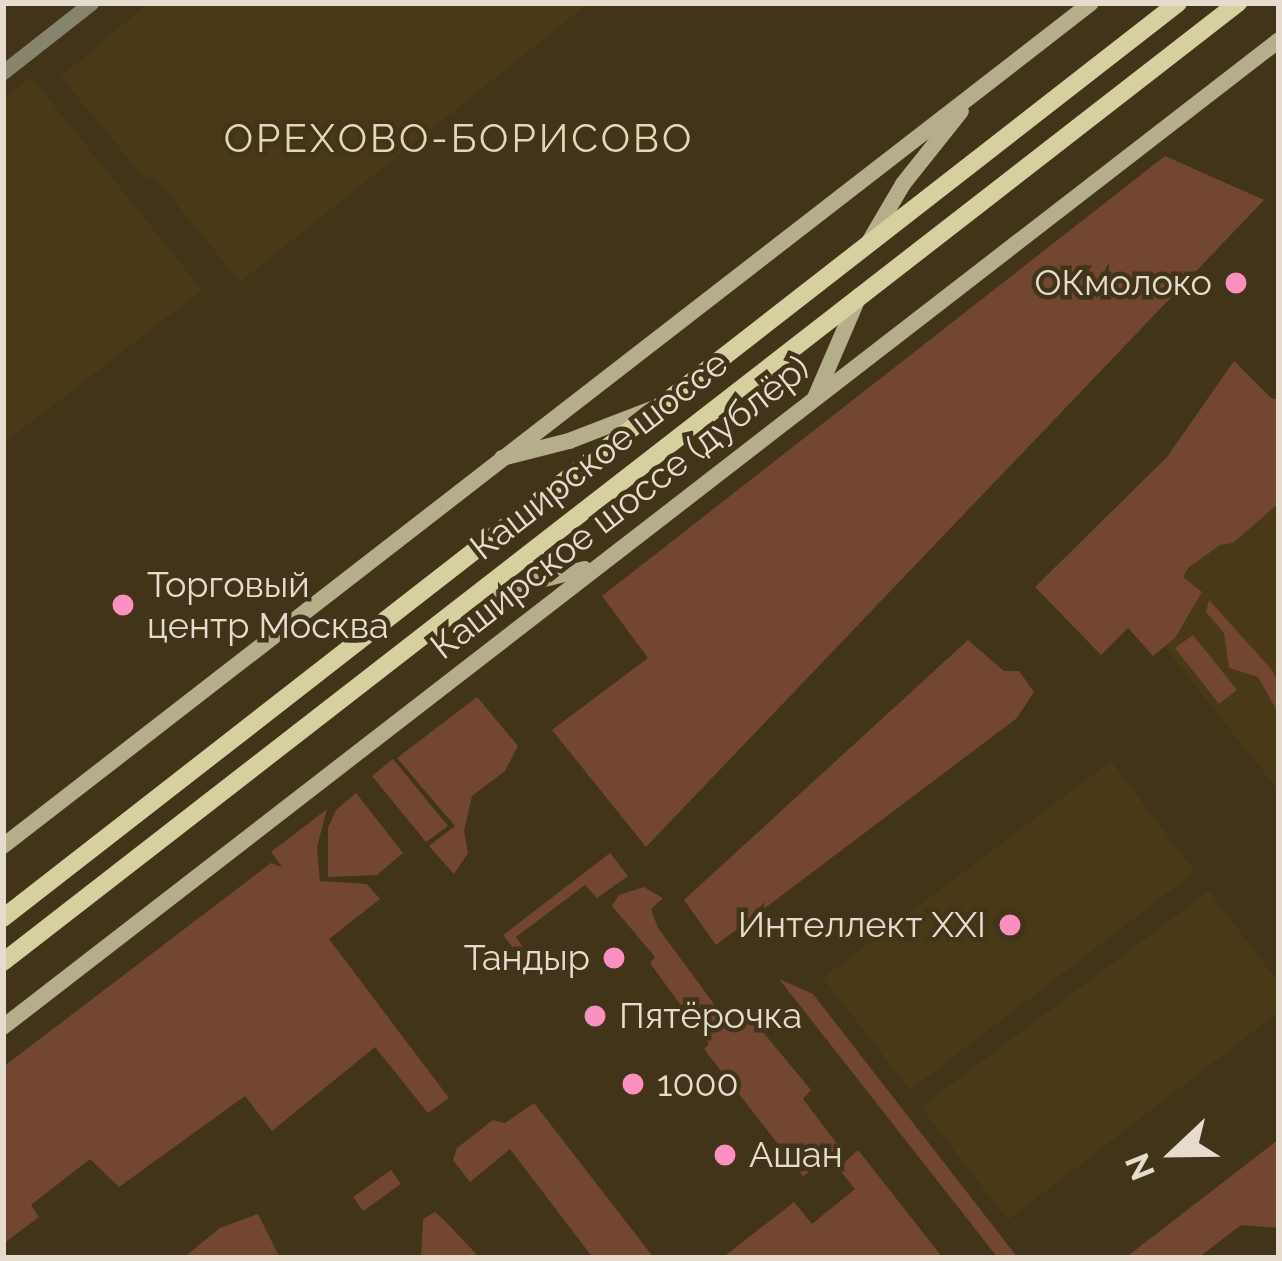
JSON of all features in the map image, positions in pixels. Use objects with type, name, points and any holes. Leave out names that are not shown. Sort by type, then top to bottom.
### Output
[{"type":"main road","points":[[3,846],[496,459],[1091,3]]},
{"type":"main road","name":"Каширское шоссе","points":[[3,917],[1178,3]]},
{"type":"main road","name":"Каширское шоссе","points":[[3,962],[1238,3]]},
{"type":"main road","name":"Каширское шоссе (дублёр)","points":[[3,1027],[1279,40]]},
{"type":"main road","points":[[864,250],[903,184],[981,87]]},
{"type":"main road","points":[[815,399],[859,296]]},
{"type":"main road","points":[[496,459],[569,441],[665,403]]},
{"type":"main road","points":[[469,598],[603,563]]},
{"type":"street","points":[[3,72],[91,3]]},
{"type":"shaded area","points":[[148,3],[589,3],[240,282],[153,175],[146,180],[61,77]]},
{"type":"shaded area","points":[[31,77],[202,290],[3,444],[3,100]]},
{"type":"shaded area","points":[[1165,156],[1264,200],[646,847],[552,730],[648,658],[602,596]]},
{"type":"shaded area","points":[[1234,361],[1271,398],[1279,400],[1279,503],[1233,543],[1220,545],[1188,568],[1183,577],[1202,592],[1175,638],[1153,656],[1128,628],[1101,655],[1035,587],[1167,457]]},
{"type":"shaded area","points":[[1279,418],[1279,791],[1119,590]]},
{"type":"shaded area","points":[[1209,600],[1272,670],[1279,683],[1279,714],[1258,677],[1229,668],[1224,633],[1206,612]]},
{"type":"shaded area","points":[[1193,635],[1237,690],[1219,704],[1175,648]]},
{"type":"shaded area","points":[[968,640],[1004,671],[1019,671],[1034,692],[1017,718],[716,945],[684,900]]},
{"type":"shaded area","points":[[477,697],[518,746],[505,771],[472,796],[464,831],[468,853],[454,874],[429,846],[455,826],[397,758]]},
{"type":"shaded area","points":[[393,759],[448,826],[426,842],[372,776]]},
{"type":"shaded area","name":"Интеллект XXI","points":[[1111,761],[1195,872],[910,1090],[823,978]]},
{"type":"shaded area","points":[[356,793],[403,853],[377,875],[328,877],[328,828],[336,810]]},
{"type":"shaded area","points":[[327,809],[317,847],[320,881],[367,884],[380,899],[329,939],[449,1098],[428,1113],[375,1047],[272,1131],[245,1096],[119,1187],[90,1159],[31,1205],[39,1217],[3,1244],[3,1067],[271,863],[282,867],[271,852]]},
{"type":"shaded area","points":[[610,853],[628,876],[597,898],[585,885],[516,937],[526,951],[519,956],[503,935]]},
{"type":"shaded area","points":[[644,887],[663,898],[651,909],[658,928],[731,1027],[748,1014],[811,1090],[803,1099],[841,1149],[803,1176],[704,1049],[709,1044],[650,963],[655,957],[612,906],[619,895]]},
{"type":"shaded area","points":[[1209,891],[1279,983],[1279,1012],[1008,1220],[921,1107]]},
{"type":"shaded area","points":[[779,979],[813,994],[1018,1258],[998,1258]]},
{"type":"shaded area","points":[[534,1103],[654,1258],[593,1258],[510,1149],[470,1182],[453,1160],[457,1148],[493,1120],[505,1123]]},
{"type":"shaded area","points":[[1279,1139],[1279,1228],[1241,1225],[1198,1258],[1125,1258]]},
{"type":"shaded area","points":[[858,1150],[943,1258],[722,1258],[794,1202],[812,1224],[855,1189],[838,1168]]},
{"type":"shaded area","points":[[391,1170],[401,1184],[363,1211],[353,1197]]},
{"type":"shaded area","points":[[435,1212],[480,1258],[421,1258],[423,1219]]},
{"type":"shaded area","points":[[258,1214],[280,1258],[183,1258],[220,1228]]},
{"type":"place","name":"ОКмолоко","points":[[1236,283]]},
{"type":"place","name":"Торговый центр Москва","points":[[123,605]]},
{"type":"place","name":"Интеллект XXI","points":[[1010,925]]},
{"type":"place","name":"Тандыр","points":[[614,958]]},
{"type":"place","name":"Пятёрочка","points":[[595,1016]]},
{"type":"place","name":"1000","points":[[633,1084]]},
{"type":"place","name":"Ашан","points":[[725,1155]]},
{"type":"district","name":"ОРЕХОВО-БОРИСОВО","points":[[459,138]]}]
